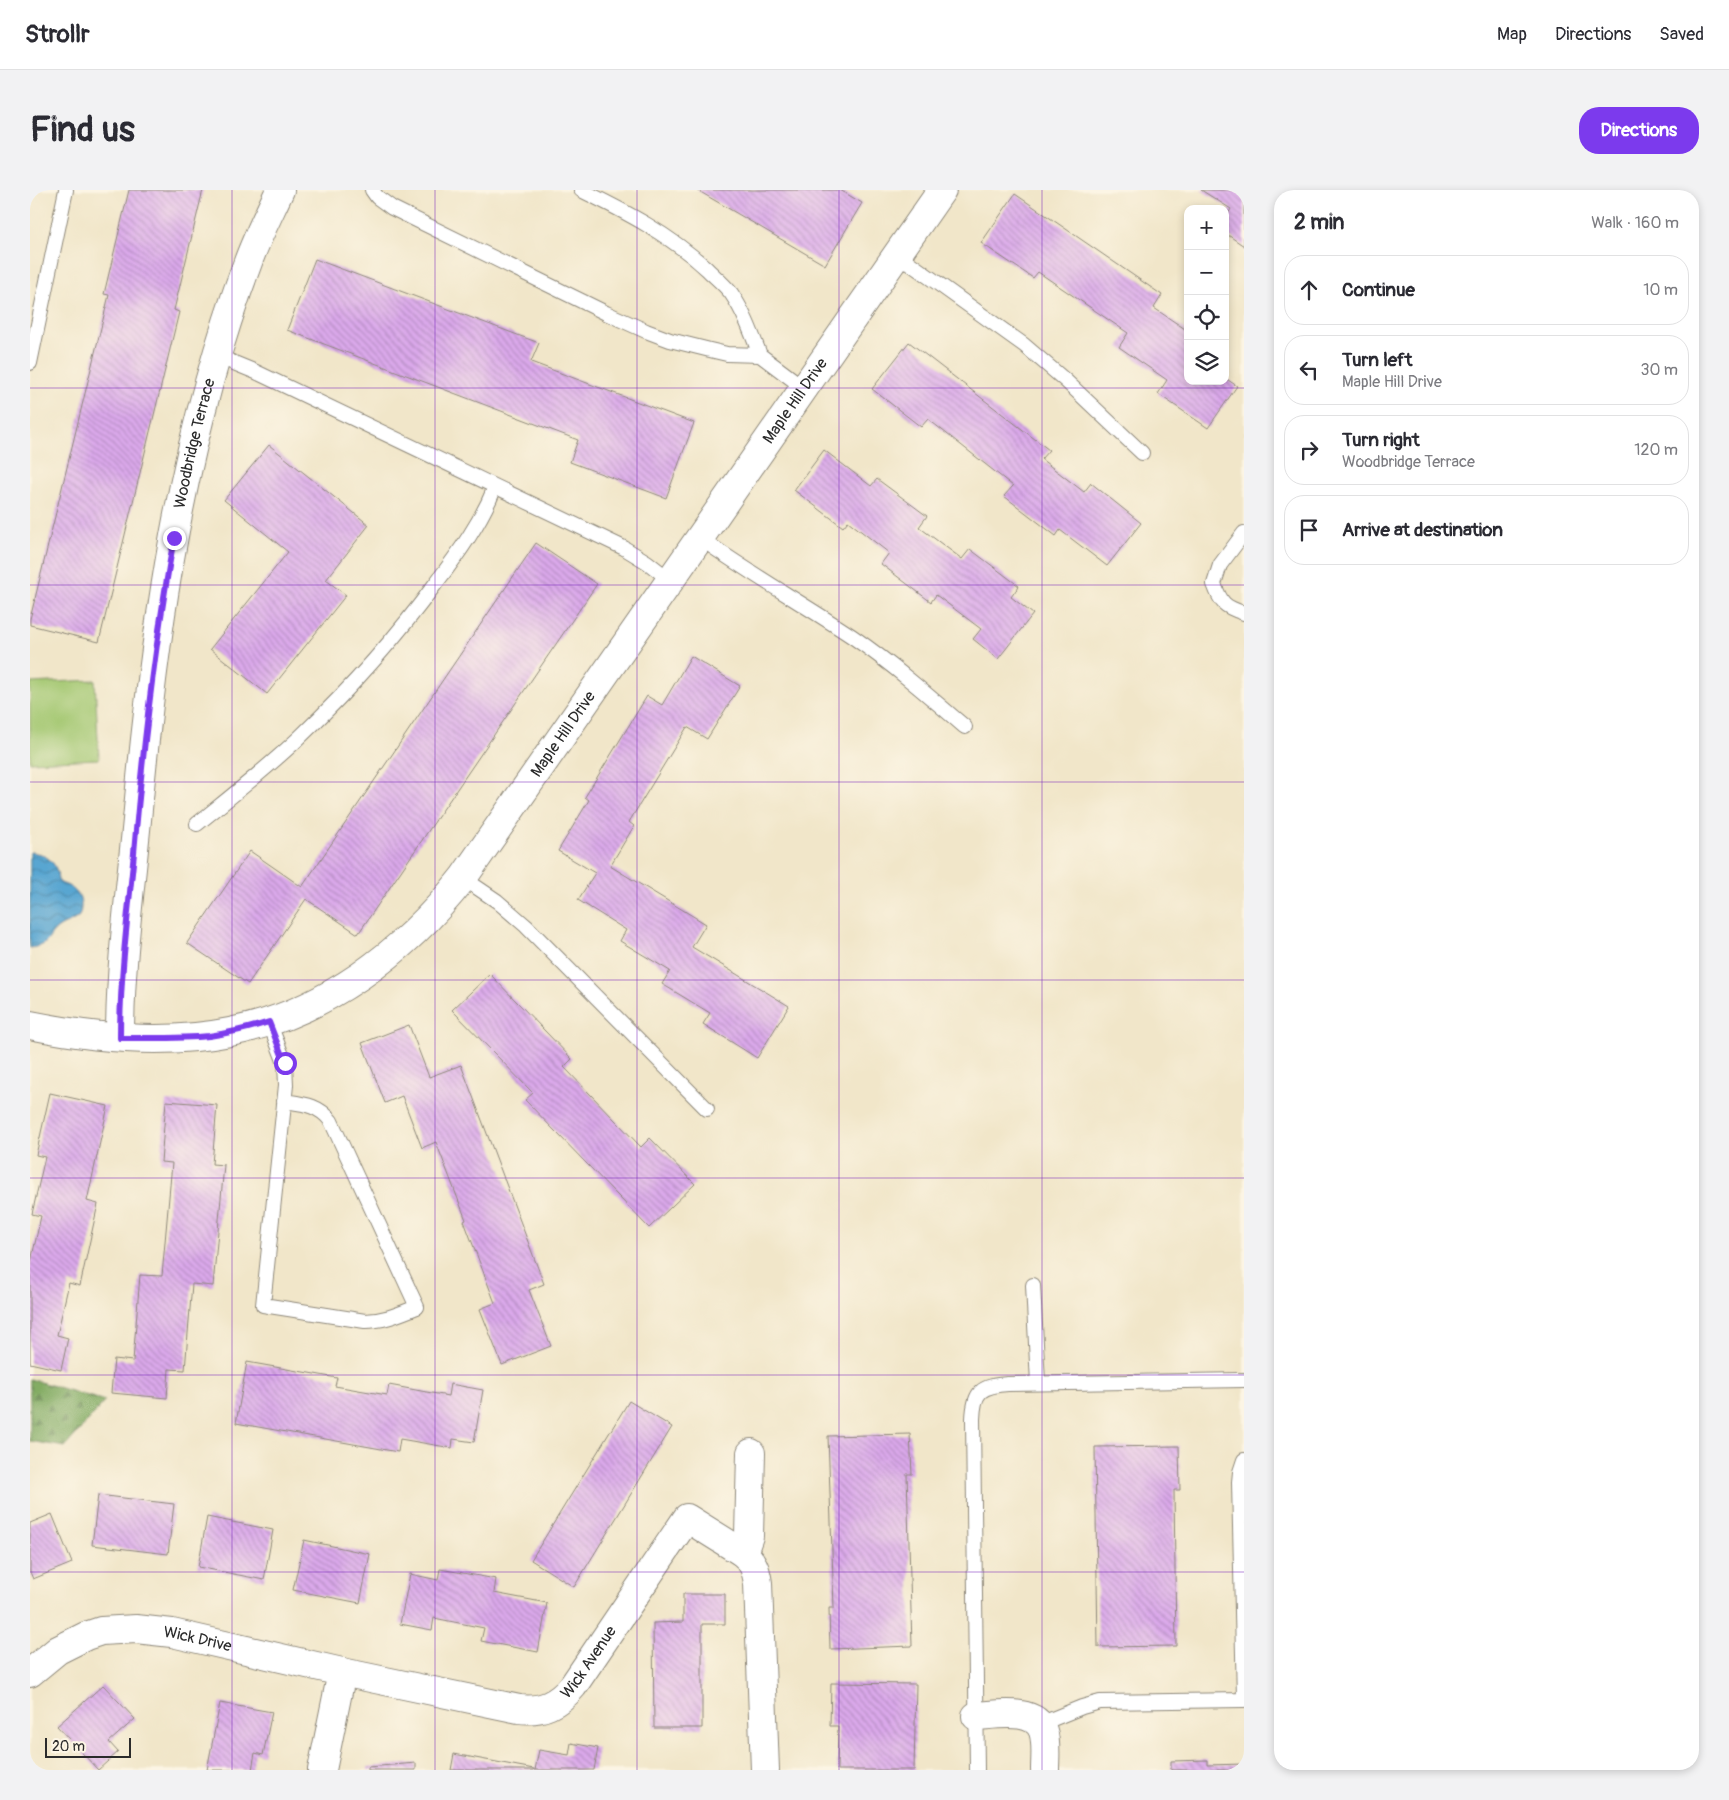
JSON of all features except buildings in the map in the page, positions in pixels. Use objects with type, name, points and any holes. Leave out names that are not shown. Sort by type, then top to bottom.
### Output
[{"type":"street","name":"Woodbridge Terrace","points":[[120,1038],[122,977],[143,747],[166,580],[181,500],[217,356],[249,260],[280,190]]},
{"type":"street","name":"Maple Hill Drive","points":[[30,1025],[120,1038],[181,1038],[231,1032],[269,1022],[306,1007],[361,975],[402,944],[425,922],[463,878],[942,190]]},
{"type":"street","points":[[743,1553],[749,1536],[751,1453]]},
{"type":"street","name":"Wick Avenue","points":[[374,1678],[519,1709],[546,1708],[560,1700],[572,1686],[686,1518],[743,1553],[750,1558],[754,1566],[758,1582],[765,1770]]},
{"type":"street","name":"Wick Drive","points":[[30,1673],[58,1650],[86,1636],[101,1631],[136,1629],[172,1633],[374,1678]]},
{"type":"street","points":[[322,1770],[342,1672]]},
{"type":"street","points":[[976,1716],[1019,1715],[1040,1724],[1044,1740],[1045,1770]]},
{"type":"lane","points":[[30,364],[66,190]]},
{"type":"lane","points":[[372,190],[377,197],[392,208],[639,328],[692,346],[728,354],[760,355]]},
{"type":"lane","points":[[581,190],[658,231],[702,265],[730,293],[748,324],[760,355],[804,388]]},
{"type":"lane","points":[[897,254],[1024,345],[1066,381],[1142,453]]},
{"type":"lane","points":[[217,356],[256,372],[624,548],[647,562],[670,580]]},
{"type":"lane","points":[[197,824],[260,773],[301,736],[381,653],[428,595],[467,540],[496,487]]},
{"type":"lane","points":[[1244,533],[1220,565],[1214,584],[1219,598],[1226,607],[1244,613]]},
{"type":"lane","points":[[700,538],[853,638],[906,677],[965,727]]},
{"type":"lane","points":[[463,878],[496,901],[526,926],[707,1109]]},
{"type":"lane","points":[[269,1022],[285,1063],[284,1101],[263,1305],[365,1321],[377,1321],[388,1318],[416,1307],[331,1121],[318,1108],[309,1104],[284,1101]]},
{"type":"lane","points":[[1032,1285],[1038,1383]]},
{"type":"lane","points":[[977,1770],[973,1408],[980,1391],[989,1387],[1008,1384],[1244,1380]]},
{"type":"lane","points":[[1040,1724],[1082,1706],[1100,1702],[1244,1699],[1239,1482],[1244,1460]]},
{"type":"green space","points":[[95,680],[99,759],[30,762],[30,683]]},
{"type":"green space","points":[[30,1379],[105,1401],[65,1447],[30,1441]]},
{"type":"water","points":[[30,852],[43,855],[50,860],[55,867],[58,880],[78,895],[81,907],[77,918],[58,928],[42,945],[30,948]]},
{"type":"route","points":[[174,538],[159,621],[143,747],[122,977],[120,1038],[210,1036],[269,1022],[285,1063]]}]
